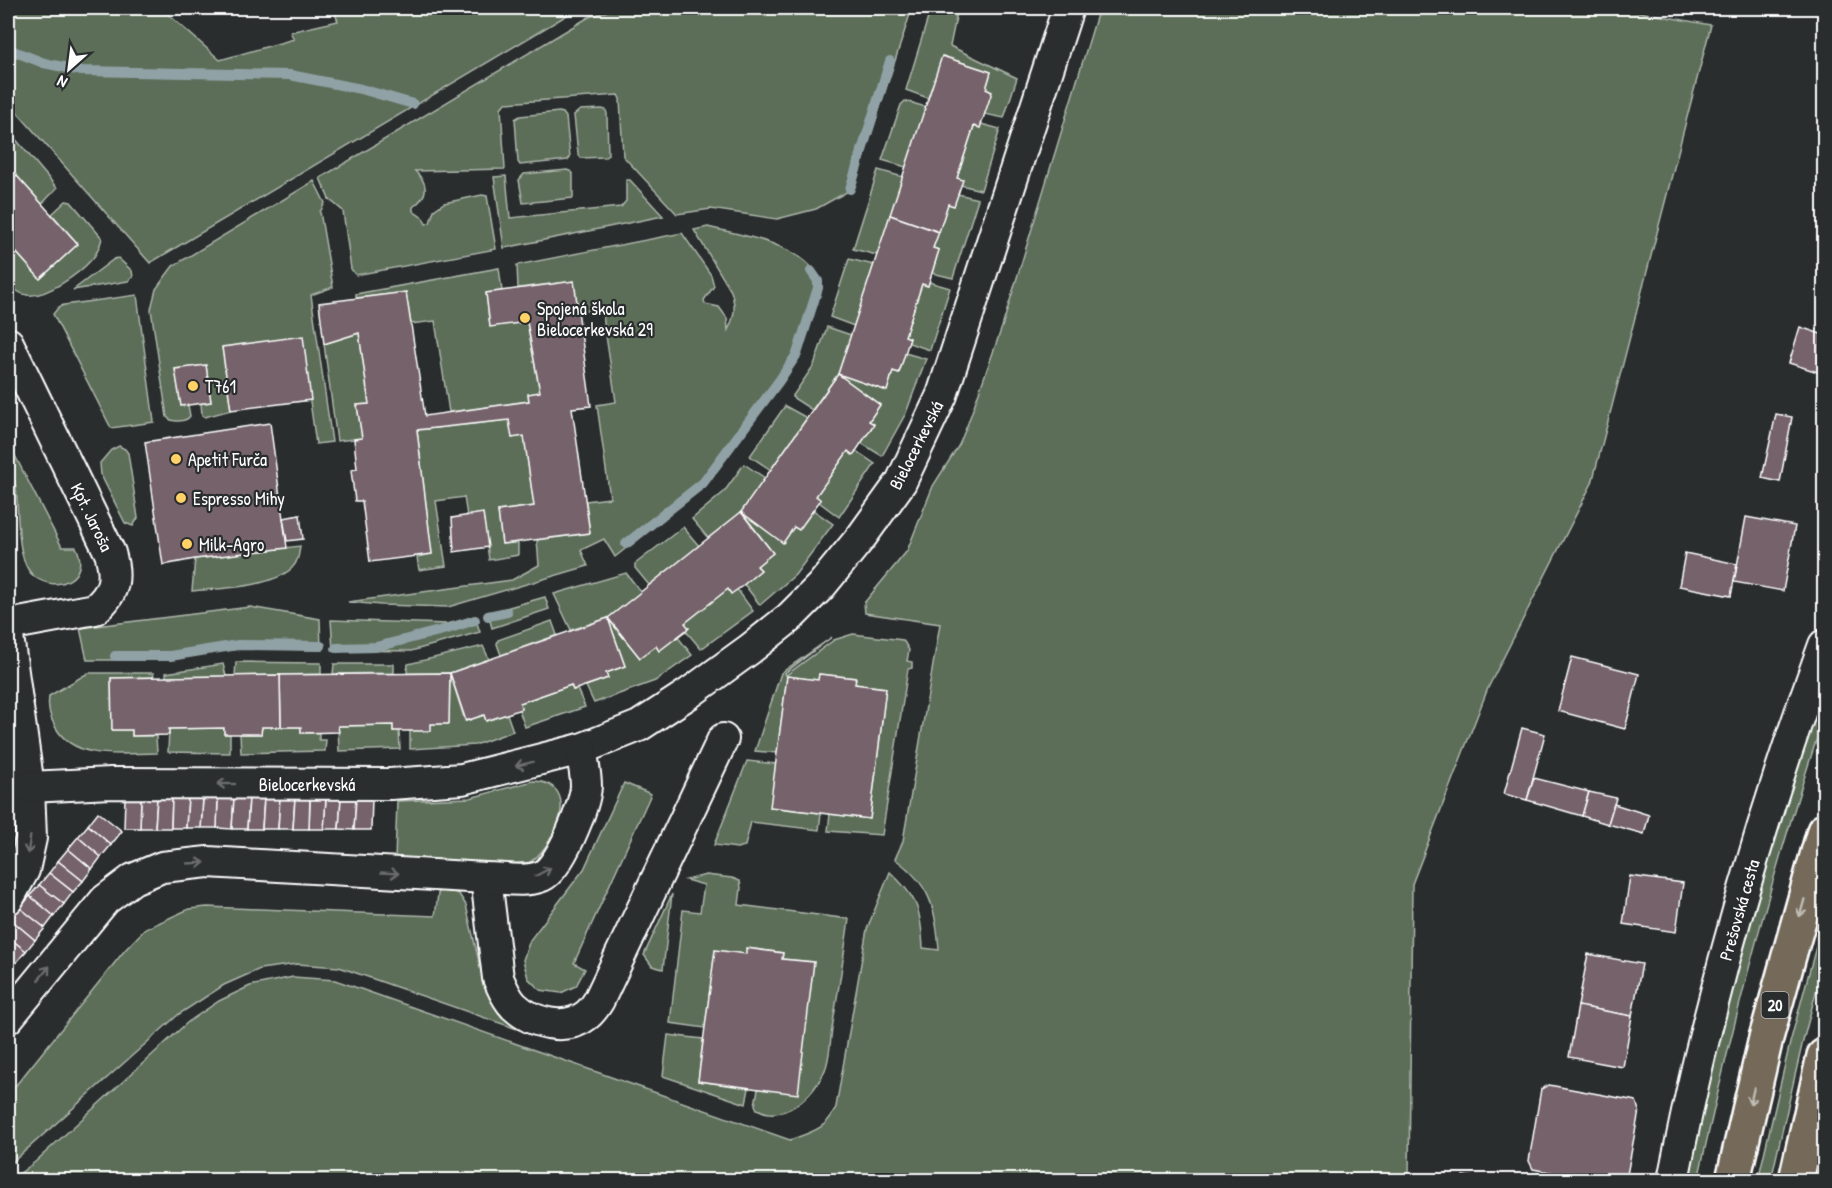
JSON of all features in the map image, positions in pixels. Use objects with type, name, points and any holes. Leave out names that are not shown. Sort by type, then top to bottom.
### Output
[{"type":"highway","name":"20","points":[[1733,1180],[1766,1038],[1824,831]]},
{"type":"highway","points":[[1796,1180],[1824,1056]]},
{"type":"street","name":"Bielocerkevská","points":[[29,787],[111,783],[390,784],[462,779],[581,749],[639,726],[688,694],[789,618],[821,586],[862,536],[901,482],[942,395],[1068,8]]},
{"type":"street","name":"Kpt. Jaroša","points":[[8,344],[110,553],[114,578],[106,600],[95,609],[8,626]]},
{"type":"street","points":[[8,636],[29,787],[31,838],[24,870],[8,899]]},
{"type":"street","name":"Prešovská cesta","points":[[1673,1180],[1701,1047],[1736,920],[1776,784],[1824,645]]},
{"type":"street","points":[[486,878],[498,978],[513,1005],[543,1023],[574,1022],[588,1015],[603,992],[723,739]]},
{"type":"street","points":[[8,1018],[105,900],[133,879],[162,867],[208,862],[486,878],[526,879],[542,876],[556,864],[564,850],[582,803],[586,788],[581,749]]},
{"type":"green space","points":[[8,8],[161,8],[220,60],[294,39],[290,32],[338,21],[334,11],[338,8],[579,8],[150,263],[8,102]]},
{"type":"green space","points":[[617,8],[912,8],[854,188],[816,209],[777,219],[711,209],[677,214],[623,156],[618,95],[505,103],[501,108],[505,169],[415,171],[423,180],[425,189],[422,198],[413,207],[413,211],[423,218],[426,224],[430,223],[434,210],[444,203],[487,196],[496,249],[356,275],[351,269],[343,211],[329,199],[320,178],[589,17]]},
{"type":"green space","points":[[931,8],[958,8],[950,46],[1017,78],[1004,118],[984,114],[986,89],[991,72],[943,56],[928,98],[906,90]]},
{"type":"green space","points":[[1099,8],[1628,8],[1711,25],[1592,483],[1488,688],[1412,884],[1409,1180],[11,1180],[35,1162],[188,1022],[219,1001],[250,986],[293,977],[335,980],[790,1140],[818,1129],[828,1120],[836,1107],[867,929],[890,872],[907,890],[916,906],[921,924],[923,948],[939,950],[936,922],[929,898],[916,878],[895,859],[903,841],[940,624],[865,613],[864,603],[907,551],[933,486],[959,445],[968,423],[1002,327]]},
{"type":"green space","points":[[905,101],[926,107],[906,167],[882,160],[901,105]]},
{"type":"green space","points":[[580,110],[606,110],[607,114],[608,155],[581,158],[578,154],[574,115]]},
{"type":"green space","points":[[559,112],[566,117],[570,157],[568,160],[520,165],[515,119],[520,116]]},
{"type":"green space","points":[[981,124],[1000,129],[981,190],[961,185],[957,178],[974,126]]},
{"type":"green space","points":[[8,130],[57,188],[42,204],[8,166]]},
{"type":"green space","points":[[567,170],[573,175],[573,198],[523,203],[519,180],[524,174]]},
{"type":"green space","points":[[878,170],[903,177],[877,255],[853,249]]},
{"type":"green space","points":[[506,176],[510,218],[621,207],[626,201],[626,180],[630,180],[663,216],[504,248],[494,177]]},
{"type":"green space","points":[[314,181],[325,203],[320,212],[333,287],[311,295],[332,442],[316,444],[301,337],[222,348],[231,410],[205,417],[202,415],[201,403],[211,402],[206,365],[175,369],[181,406],[188,405],[190,416],[182,421],[169,419],[151,309],[156,289],[173,266]]},
{"type":"green space","points":[[958,194],[978,199],[953,278],[932,273],[939,250],[933,248],[948,204]]},
{"type":"green space","points":[[66,201],[71,202],[102,238],[97,252],[79,271],[53,289],[35,295],[21,293],[8,283],[8,255],[14,250],[40,279],[78,244],[52,214]]},
{"type":"green space","points":[[708,227],[786,249],[811,267],[819,279],[821,288],[796,360],[707,484],[615,557],[604,539],[581,550],[588,566],[448,607],[348,602],[512,580],[539,565],[537,540],[590,533],[586,501],[610,498],[597,405],[616,402],[602,309],[578,312],[574,281],[518,288],[517,265],[682,233],[711,275],[714,286],[704,300],[705,304],[719,307],[727,318],[728,330],[734,311],[731,291],[694,230]]},
{"type":"green space","points":[[118,258],[132,271],[133,277],[128,281],[73,290],[114,259]]},
{"type":"green space","points":[[849,259],[874,265],[854,326],[830,317]]},
{"type":"green space","points":[[499,268],[502,291],[486,293],[490,326],[527,322],[540,392],[528,394],[529,401],[449,412],[435,321],[411,324],[406,292],[356,298],[356,294]]},
{"type":"green space","points":[[929,282],[950,288],[930,350],[909,343],[910,338],[905,336],[922,284],[927,286]]},
{"type":"green space","points":[[137,295],[154,422],[111,428],[53,314],[64,305]]},
{"type":"green space","points":[[827,327],[851,335],[838,374],[812,410],[792,397],[814,365]]},
{"type":"green space","points":[[359,333],[369,404],[357,405],[362,438],[337,441],[324,344]]},
{"type":"green space","points":[[905,353],[926,359],[906,413],[882,456],[861,443],[874,425],[869,421],[880,405],[838,374],[887,390],[893,371],[899,373]]},
{"type":"green space","points":[[785,406],[807,418],[771,470],[750,456]]},
{"type":"green space","points":[[509,420],[512,438],[524,436],[534,506],[498,511],[502,544],[518,543],[518,555],[489,560],[483,514],[467,516],[464,497],[436,501],[446,566],[419,570],[417,557],[432,554],[417,430]]},
{"type":"green space","points":[[8,442],[62,547],[76,547],[79,567],[70,580],[53,584],[44,582],[35,577],[24,560]]},
{"type":"green space","points":[[119,446],[128,453],[138,518],[133,526],[125,523],[101,475],[100,463],[111,450]]},
{"type":"green space","points":[[848,451],[852,455],[856,451],[875,464],[839,517],[819,502],[816,496]]},
{"type":"green space","points":[[744,464],[765,478],[794,527],[813,510],[833,524],[795,575],[760,605],[744,584],[761,570],[757,566],[773,553],[742,512],[708,538],[692,519],[724,492]]},
{"type":"green space","points":[[683,527],[699,546],[649,585],[635,568],[635,564]]},
{"type":"green space","points":[[300,546],[294,566],[283,575],[271,580],[245,586],[192,591],[195,559]]},
{"type":"green space","points":[[626,573],[641,592],[608,618],[571,630],[554,594]]},
{"type":"green space","points":[[728,589],[737,589],[753,611],[701,649],[685,630],[685,623]]},
{"type":"green space","points":[[545,597],[549,609],[492,628],[488,613]]},
{"type":"green space","points":[[250,607],[320,619],[321,650],[239,648],[170,660],[87,660],[80,628]]},
{"type":"green space","points":[[475,617],[480,632],[411,651],[333,650],[331,620],[447,624]]},
{"type":"green space","points":[[608,618],[640,658],[656,646],[660,650],[677,636],[692,655],[655,681],[594,703],[586,686],[608,678],[606,673],[625,666]]},
{"type":"green space","points":[[552,621],[557,635],[501,655],[498,640]]},
{"type":"green space","points":[[853,634],[903,640],[909,650],[907,661],[912,662],[912,668],[908,669],[882,835],[828,831],[830,814],[870,819],[886,688],[855,684],[855,678],[819,674],[818,680],[787,676],[777,753],[755,751],[781,673],[832,637],[785,673],[786,675],[834,640]]},
{"type":"green space","points":[[483,646],[489,659],[450,673],[407,673],[408,664]]},
{"type":"green space","points":[[236,662],[321,663],[321,674],[235,676]]},
{"type":"green space","points":[[223,664],[226,676],[166,677],[166,673]]},
{"type":"green space","points":[[334,664],[394,664],[394,673],[333,674]]},
{"type":"green space","points":[[88,673],[154,673],[153,677],[111,678],[112,730],[132,730],[132,736],[156,736],[157,753],[116,754],[88,751],[65,739],[51,717],[48,705],[49,696]]},
{"type":"green space","points":[[450,673],[465,721],[484,715],[486,720],[507,714],[513,731],[475,745],[410,749],[410,731],[431,724],[449,724]]},
{"type":"green space","points":[[1824,679],[1824,717],[1805,774],[1755,947],[1698,1180],[1686,1180],[1711,1067],[1751,913]]},
{"type":"green space","points":[[571,685],[573,690],[577,689],[585,707],[525,727],[519,710],[520,703]]},
{"type":"green space","points":[[393,725],[393,731],[399,731],[400,749],[339,751],[338,726]]},
{"type":"green space","points":[[262,727],[301,727],[301,733],[319,733],[319,740],[326,740],[325,751],[241,753],[240,734],[261,734]]},
{"type":"green space","points":[[224,728],[224,734],[230,734],[230,753],[168,752],[169,729]]},
{"type":"green space","points":[[747,761],[776,764],[771,807],[821,813],[819,830],[751,822],[745,846],[737,848],[714,845]]},
{"type":"green space","points":[[533,781],[549,785],[558,793],[561,804],[560,818],[547,845],[527,864],[395,861],[397,801],[470,798]]},
{"type":"green space","points":[[624,783],[651,794],[574,963],[585,969],[576,986],[561,993],[540,990],[528,978],[523,960],[530,940],[584,869]]},
{"type":"green space","points":[[706,875],[740,881],[739,905],[849,919],[827,1065],[814,1089],[788,1110],[767,1113],[757,1109],[755,1105],[758,1089],[814,962],[782,959],[783,953],[747,948],[746,954],[715,950],[705,1028],[670,1023],[683,910],[700,912],[704,885],[686,880]]},
{"type":"green space","points":[[439,887],[459,894],[466,905],[485,988],[497,1010],[520,1030],[339,967],[297,964],[260,969],[224,985],[179,1014],[8,1166],[8,1095],[125,950],[145,929],[189,909],[207,907],[435,916]]},
{"type":"green space","points":[[672,894],[663,969],[652,966],[644,955]]},
{"type":"green space","points":[[1824,917],[1824,962],[1771,1180],[1758,1180],[1790,1043]]},
{"type":"green space","points":[[668,1035],[703,1039],[698,1081],[749,1088],[746,1104],[663,1076]]},
{"type":"building","points":[[942,56],[991,72],[986,89],[992,92],[980,128],[974,126],[957,178],[963,180],[954,206],[948,204],[939,232],[890,215]]},
{"type":"building","points":[[8,166],[78,244],[40,279],[8,243]]},
{"type":"building","points":[[890,215],[939,232],[933,248],[939,250],[928,286],[922,284],[905,336],[910,338],[899,373],[893,371],[887,391],[838,374]]},
{"type":"building","points":[[574,281],[591,406],[572,408],[590,533],[502,544],[498,511],[534,506],[524,436],[512,438],[509,420],[417,430],[432,554],[370,562],[362,501],[355,501],[351,470],[357,469],[354,439],[362,438],[357,405],[369,404],[359,333],[324,344],[319,303],[406,292],[425,416],[529,401],[528,394],[540,392],[527,322],[490,327],[486,293]]},
{"type":"building","points":[[1800,327],[1824,335],[1824,374],[1789,363]]},
{"type":"building","points":[[303,336],[311,400],[231,410],[222,347]]},
{"type":"building","name":"T761","points":[[206,365],[211,402],[181,406],[175,369]]},
{"type":"building","points":[[838,374],[880,405],[869,421],[874,424],[853,455],[848,451],[816,496],[821,500],[799,530],[794,527],[783,543],[741,512]]},
{"type":"building","points":[[1776,414],[1792,417],[1780,482],[1762,478]]},
{"type":"building","points":[[270,423],[287,548],[163,565],[145,442]]},
{"type":"building","points":[[741,512],[773,553],[757,566],[761,570],[741,587],[731,594],[728,589],[685,623],[689,628],[659,651],[656,646],[640,658],[608,618]]},
{"type":"building","points":[[483,513],[488,547],[454,552],[452,518]]},
{"type":"building","points":[[300,515],[303,539],[287,541],[283,518]]},
{"type":"building","points":[[1746,517],[1795,526],[1783,591],[1734,582]]},
{"type":"building","points":[[1685,553],[1737,564],[1731,596],[1679,586]]},
{"type":"building","points":[[608,618],[625,666],[606,673],[608,678],[573,690],[571,685],[520,703],[521,709],[507,714],[486,721],[484,715],[466,721],[450,673]]},
{"type":"building","points":[[1572,657],[1639,674],[1625,729],[1558,711]]},
{"type":"building","points":[[450,673],[449,724],[431,724],[431,731],[393,731],[393,725],[338,726],[339,732],[301,733],[301,727],[281,727],[280,675]]},
{"type":"building","points":[[819,674],[856,678],[855,684],[886,688],[870,819],[770,807],[787,676],[818,680]]},
{"type":"building","points":[[280,675],[281,727],[262,727],[261,734],[224,734],[224,728],[169,729],[169,735],[132,736],[132,730],[112,730],[111,678]]},
{"type":"building","points":[[1522,728],[1545,734],[1527,800],[1504,794]]},
{"type":"building","points":[[1534,778],[1589,792],[1582,816],[1527,800]]},
{"type":"building","points":[[1589,792],[1616,798],[1608,824],[1582,816]]},
{"type":"building","points":[[141,797],[157,798],[155,828],[140,828]]},
{"type":"building","points":[[141,797],[140,828],[124,828],[125,798]]},
{"type":"building","points":[[218,797],[234,798],[232,829],[217,828]]},
{"type":"building","points":[[218,797],[217,828],[201,828],[203,798]]},
{"type":"building","points":[[326,797],[341,798],[339,829],[324,829]]},
{"type":"building","points":[[326,797],[324,829],[309,829],[310,798]]},
{"type":"building","points":[[157,798],[172,798],[171,828],[155,828]]},
{"type":"building","points":[[172,798],[188,798],[186,828],[171,828]]},
{"type":"building","points":[[188,798],[203,798],[201,828],[186,828]]},
{"type":"building","points":[[234,798],[249,798],[247,829],[232,829]]},
{"type":"building","points":[[249,798],[264,798],[262,829],[247,829]]},
{"type":"building","points":[[264,798],[280,798],[278,829],[262,829]]},
{"type":"building","points":[[280,798],[295,798],[293,829],[278,829]]},
{"type":"building","points":[[295,798],[310,798],[309,829],[293,829]]},
{"type":"building","points":[[341,798],[356,798],[354,830],[339,829]]},
{"type":"building","points":[[356,798],[372,798],[371,830],[354,830]]},
{"type":"building","points":[[1614,804],[1649,815],[1644,834],[1608,824]]},
{"type":"building","points":[[98,812],[122,831],[111,845],[88,825]]},
{"type":"building","points":[[88,825],[111,845],[101,857],[78,837]]},
{"type":"building","points":[[78,837],[101,857],[92,869],[68,849]]},
{"type":"building","points":[[68,849],[92,869],[83,881],[58,861]]},
{"type":"building","points":[[58,861],[83,881],[73,892],[49,873]]},
{"type":"building","points":[[49,873],[73,892],[64,904],[39,885]]},
{"type":"building","points":[[1630,876],[1683,883],[1676,932],[1623,924]]},
{"type":"building","points":[[39,885],[64,904],[54,916],[30,896]]},
{"type":"building","points":[[30,896],[54,916],[45,928],[20,908]]},
{"type":"building","points":[[20,908],[45,928],[35,940],[10,919]]},
{"type":"building","points":[[10,919],[35,940],[26,951],[8,937]]},
{"type":"building","points":[[8,937],[26,951],[16,963],[8,957]]},
{"type":"building","points":[[746,948],[783,953],[782,959],[814,962],[798,1094],[698,1081],[715,950],[746,954]]},
{"type":"building","points":[[1588,954],[1642,964],[1632,1016],[1578,1006]]},
{"type":"building","points":[[8,957],[16,963],[8,973]]},
{"type":"building","points":[[1578,1006],[1632,1016],[1623,1067],[1569,1057]]},
{"type":"building","points":[[1549,1085],[1636,1101],[1639,1111],[1626,1180],[1594,1180],[1533,1169],[1529,1161],[1541,1089]]},
{"type":"building","points":[[1463,1176],[1487,1180],[1461,1180]]},
{"type":"waterway","points":[[8,49],[44,63],[82,71],[290,75],[361,89],[413,104]]},
{"type":"waterway","points":[[850,189],[890,61]]},
{"type":"waterway","points":[[626,544],[703,483],[779,381],[797,354],[818,288],[818,281],[811,271]]},
{"type":"waterway","points":[[488,616],[507,612]]},
{"type":"waterway","points":[[336,648],[376,647],[475,620]]},
{"type":"waterway","points":[[115,656],[170,656],[238,645],[321,646]]},
{"type":"place","name":"Spojená škola Bielocerkevská 29","points":[[525,318]]},
{"type":"place","name":"T761","points":[[193,386]]},
{"type":"place","name":"Apetit Furča","points":[[176,459]]},
{"type":"place","name":"Espresso Mihy","points":[[181,498]]},
{"type":"place","name":"Milk-Agro","points":[[187,544]]}]
